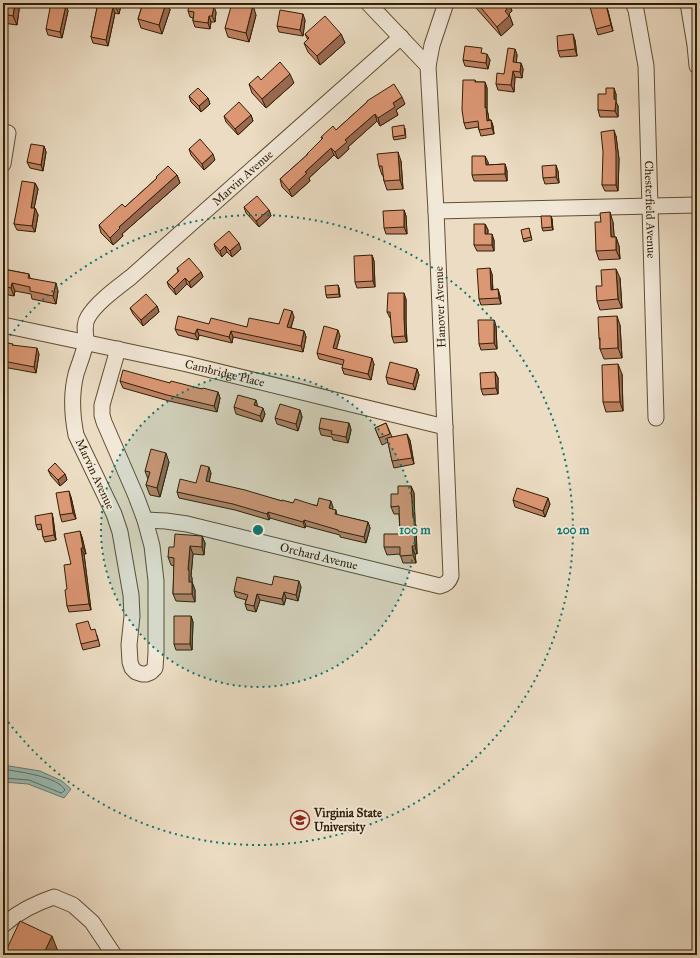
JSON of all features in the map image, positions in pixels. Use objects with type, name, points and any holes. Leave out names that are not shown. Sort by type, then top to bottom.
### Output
[{"type":"street","points":[[368,3],[428,66]]},
{"type":"street","points":[[428,66],[432,44],[446,3]]},
{"type":"street","name":"Chesterfield Avenue","points":[[634,3],[646,66],[656,418]]},
{"type":"street","points":[[688,3],[697,66]]},
{"type":"street","name":"Marvin Avenue","points":[[118,349],[102,405],[102,415],[136,496],[145,520],[152,546],[156,571],[156,653],[155,668],[146,674],[136,672],[132,668],[130,662],[129,645],[132,616],[131,595],[120,532],[114,514],[76,435],[74,424],[72,408],[73,393],[76,375],[86,342],[85,326],[87,318],[93,310],[111,293],[131,278],[401,38]]},
{"type":"street","name":"Hanover Avenue","points":[[428,66],[436,211],[451,576],[449,581],[445,584]]},
{"type":"street","points":[[3,164],[8,133]]},
{"type":"street","points":[[436,211],[697,205]]},
{"type":"street","name":"Cambridge Place","points":[[3,325],[188,364],[445,427]]},
{"type":"street","name":"Orchard Avenue","points":[[145,520],[187,524],[440,586],[445,584]]},
{"type":"street","points":[[3,924],[21,912],[54,897],[73,905],[92,922],[114,955]]},
{"type":"water","points":[[3,765],[40,771],[62,781],[71,789],[64,798],[28,784],[3,782]]},
{"type":"building","points":[[3,3],[15,3],[13,16],[3,14]]},
{"type":"building","points":[[51,3],[66,5],[60,32],[46,29]]},
{"type":"building","points":[[98,3],[118,3],[116,8],[113,7],[106,40],[91,37]]},
{"type":"building","points":[[143,3],[166,3],[159,25],[138,19]]},
{"type":"building","points":[[189,3],[214,6],[212,16],[209,16],[208,23],[193,21],[194,12],[188,11]]},
{"type":"building","points":[[232,3],[253,5],[246,33],[225,28]]},
{"type":"building","points":[[477,3],[507,3],[505,6],[507,9],[505,11],[509,16],[497,27]]},
{"type":"building","points":[[589,3],[603,3],[604,6],[606,5],[611,25],[596,29]]},
{"type":"building","points":[[280,10],[303,14],[300,30],[277,26]]},
{"type":"building","points":[[325,16],[341,34],[317,56],[304,43],[309,38],[305,34]]},
{"type":"building","points":[[573,34],[575,49],[558,51],[557,36]]},
{"type":"building","points":[[465,46],[482,48],[481,53],[487,54],[486,63],[463,60]]},
{"type":"building","points":[[508,48],[515,49],[513,62],[521,63],[520,72],[513,71],[511,85],[496,84],[497,73],[504,74]]},
{"type":"building","points":[[280,62],[290,74],[262,99],[249,84],[258,76],[261,80]]},
{"type":"building","points":[[463,80],[485,82],[485,108],[486,107],[487,121],[491,120],[492,128],[479,130],[478,121],[464,123],[462,110]]},
{"type":"building","points":[[394,84],[402,97],[393,103],[395,107],[378,118],[375,114],[345,140],[347,142],[335,152],[331,148],[305,172],[307,173],[289,190],[280,179],[308,154],[323,138],[321,137],[333,126],[336,130],[367,101]]},
{"type":"building","points":[[198,88],[208,98],[199,106],[189,96]]},
{"type":"building","points":[[606,88],[614,88],[614,99],[616,100],[615,111],[598,110],[598,94],[606,94]]},
{"type":"building","points":[[239,102],[251,115],[235,129],[224,116]]},
{"type":"building","points":[[404,125],[405,135],[393,137],[392,127]]},
{"type":"building","points":[[614,130],[616,185],[602,185],[603,152],[601,132]]},
{"type":"building","points":[[200,139],[213,154],[202,164],[189,149]]},
{"type":"building","points":[[31,144],[44,146],[41,165],[27,162]]},
{"type":"building","points":[[398,152],[400,180],[384,181],[382,166],[379,166],[377,154]]},
{"type":"building","points":[[472,156],[485,156],[486,165],[505,164],[505,174],[472,175]]},
{"type":"building","points":[[556,165],[556,177],[543,178],[542,166]]},
{"type":"building","points":[[168,166],[177,175],[119,227],[120,228],[110,238],[99,225],[122,204],[125,207]]},
{"type":"building","points":[[22,181],[35,183],[31,208],[35,208],[32,226],[14,224]]},
{"type":"building","points":[[257,196],[269,210],[256,221],[244,207]]},
{"type":"building","points":[[404,210],[404,227],[384,228],[383,211]]},
{"type":"building","points":[[610,212],[611,237],[616,237],[616,250],[596,251],[595,222],[601,222],[600,213]]},
{"type":"building","points":[[541,216],[551,216],[552,227],[542,228]]},
{"type":"building","points":[[474,224],[485,224],[485,234],[492,234],[492,245],[474,245]]},
{"type":"building","points":[[529,228],[531,237],[523,239],[521,230]]},
{"type":"building","points":[[229,231],[239,243],[230,251],[225,246],[220,251],[214,244]]},
{"type":"building","points":[[372,255],[373,281],[355,282],[354,256]]},
{"type":"building","points":[[189,258],[201,272],[189,282],[185,278],[174,289],[167,282],[179,271],[177,268]]},
{"type":"building","points":[[490,268],[491,290],[498,289],[499,298],[479,299],[477,269]]},
{"type":"building","points":[[3,269],[29,274],[28,278],[56,283],[53,296],[30,291],[30,287],[12,283],[11,288],[3,286]]},
{"type":"building","points":[[616,269],[618,299],[597,301],[596,286],[602,286],[601,270]]},
{"type":"building","points":[[338,285],[339,294],[326,295],[325,286]]},
{"type":"building","points":[[388,293],[404,293],[405,336],[392,337],[390,312],[387,312]]},
{"type":"building","points":[[146,294],[157,306],[141,320],[130,308]]},
{"type":"building","points":[[284,309],[292,311],[287,327],[304,331],[301,346],[231,331],[229,337],[197,329],[195,334],[175,329],[178,316],[209,324],[211,318],[247,327],[249,318],[279,324]]},
{"type":"building","points":[[617,316],[618,348],[600,349],[598,317]]},
{"type":"building","points":[[478,320],[494,320],[494,343],[479,344]]},
{"type":"building","points":[[324,326],[338,330],[333,348],[372,358],[368,374],[342,368],[344,360],[317,353]]},
{"type":"building","points":[[3,342],[13,344],[12,345],[37,348],[34,367],[3,361]]},
{"type":"building","points":[[390,362],[417,369],[413,384],[386,377]]},
{"type":"building","points":[[618,364],[620,402],[603,402],[602,365]]},
{"type":"building","points":[[123,370],[170,383],[171,381],[218,392],[214,406],[167,395],[120,381]]},
{"type":"building","points":[[495,372],[496,388],[481,389],[480,373]]},
{"type":"building","points":[[238,395],[256,400],[254,405],[263,408],[260,416],[234,407]]},
{"type":"building","points":[[280,404],[300,410],[296,424],[275,418]]},
{"type":"building","points":[[321,418],[349,423],[346,437],[331,434],[332,431],[319,428]]},
{"type":"building","points":[[386,423],[390,434],[379,438],[375,428]]},
{"type":"building","points":[[407,434],[412,458],[392,461],[387,438]]},
{"type":"building","points":[[151,449],[166,453],[157,488],[146,485],[150,472],[145,471]]},
{"type":"building","points":[[55,463],[65,474],[58,480],[48,470]]},
{"type":"building","points":[[201,465],[209,467],[206,481],[293,503],[295,499],[317,506],[319,498],[331,501],[329,508],[336,510],[335,514],[368,522],[364,537],[338,531],[304,520],[303,522],[268,512],[267,514],[233,504],[177,492],[180,479],[196,483]]},
{"type":"building","points":[[398,486],[411,486],[415,546],[412,546],[413,555],[400,556],[400,547],[384,547],[384,534],[400,534],[399,506],[391,507],[391,494],[398,494]]},
{"type":"building","points":[[517,488],[548,498],[543,511],[513,500]]},
{"type":"building","points":[[69,491],[73,513],[60,515],[56,493]]},
{"type":"building","points":[[52,513],[54,535],[43,537],[41,524],[36,525],[35,516]]},
{"type":"building","points":[[80,531],[89,604],[67,606],[65,590],[67,589],[64,565],[71,564],[64,534]]},
{"type":"building","points":[[175,534],[202,536],[202,547],[190,546],[188,570],[189,582],[192,582],[192,594],[173,594],[174,558],[168,557],[169,547],[174,547]]},
{"type":"building","points":[[274,576],[299,581],[296,595],[284,592],[282,599],[257,594],[254,606],[245,604],[248,595],[234,591],[237,577],[272,585]]},
{"type":"building","points":[[174,616],[191,616],[190,644],[174,644]]},
{"type":"building","points":[[88,621],[91,630],[95,629],[98,640],[81,644],[76,624]]},
{"type":"building","points":[[20,921],[52,936],[43,955],[4,955]]},
{"type":"place","name":"Virginia State University","points":[[300,820]]}]
